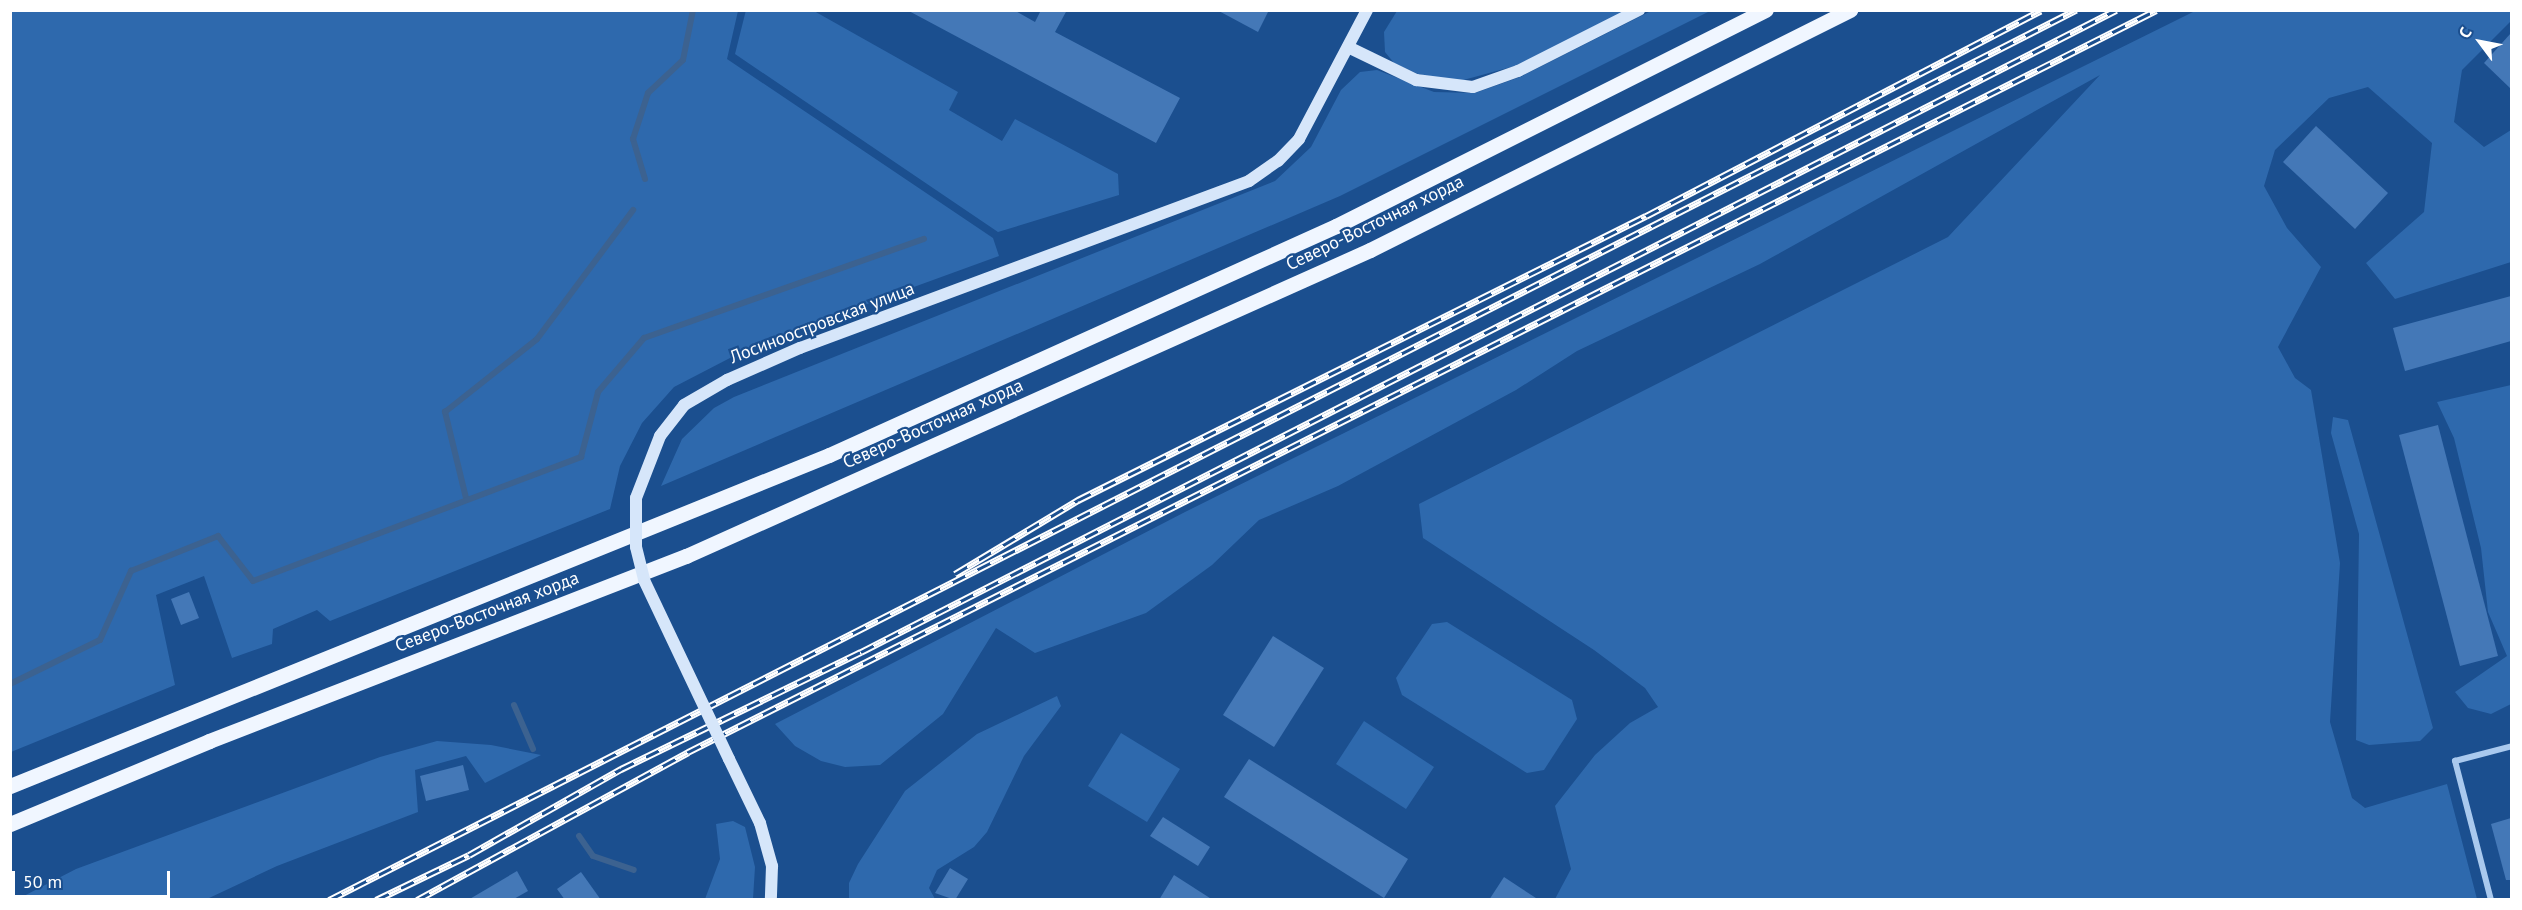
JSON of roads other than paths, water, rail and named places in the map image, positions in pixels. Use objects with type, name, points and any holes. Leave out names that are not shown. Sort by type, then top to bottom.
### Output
[{"type":"main road","name":"Северо-Восточная хорда","points":[[10,786],[829,455],[1336,226],[1766,10]]},
{"type":"main road","name":"Северо-Восточная хорда","points":[[10,824],[209,741],[697,551],[1370,250],[1850,10]]},
{"type":"street","name":"Лосиноостровская улица","points":[[771,900],[772,866],[760,823],[644,580],[636,547],[636,498],[660,436],[684,405],[727,380],[800,348],[1249,181],[1299,139],[1366,10]]},
{"type":"street","points":[[1347,47],[1416,80],[1473,87],[1518,71],[1639,10]]},
{"type":"street","points":[[2491,900],[2456,761],[2511,746]]},
{"type":"waterway","points":[[645,179],[633,139],[648,93],[683,60],[693,10]]},
{"type":"waterway","points":[[466,498],[445,412],[537,339],[633,210]]},
{"type":"waterway","points":[[10,684],[100,640],[131,571],[218,536],[253,581],[581,457],[598,392],[644,338],[924,239]]},
{"type":"waterway","points":[[514,705],[533,749]]},
{"type":"waterway","points":[[579,836],[593,856],[634,870]]},
{"type":"railway","points":[[955,574],[1078,500],[1646,216],[2041,10]]},
{"type":"railway","points":[[329,900],[2076,10]]},
{"type":"railway","points":[[376,900],[469,855],[621,769],[861,652],[2116,10]]},
{"type":"railway","points":[[417,900],[688,752],[2156,10]]}]
